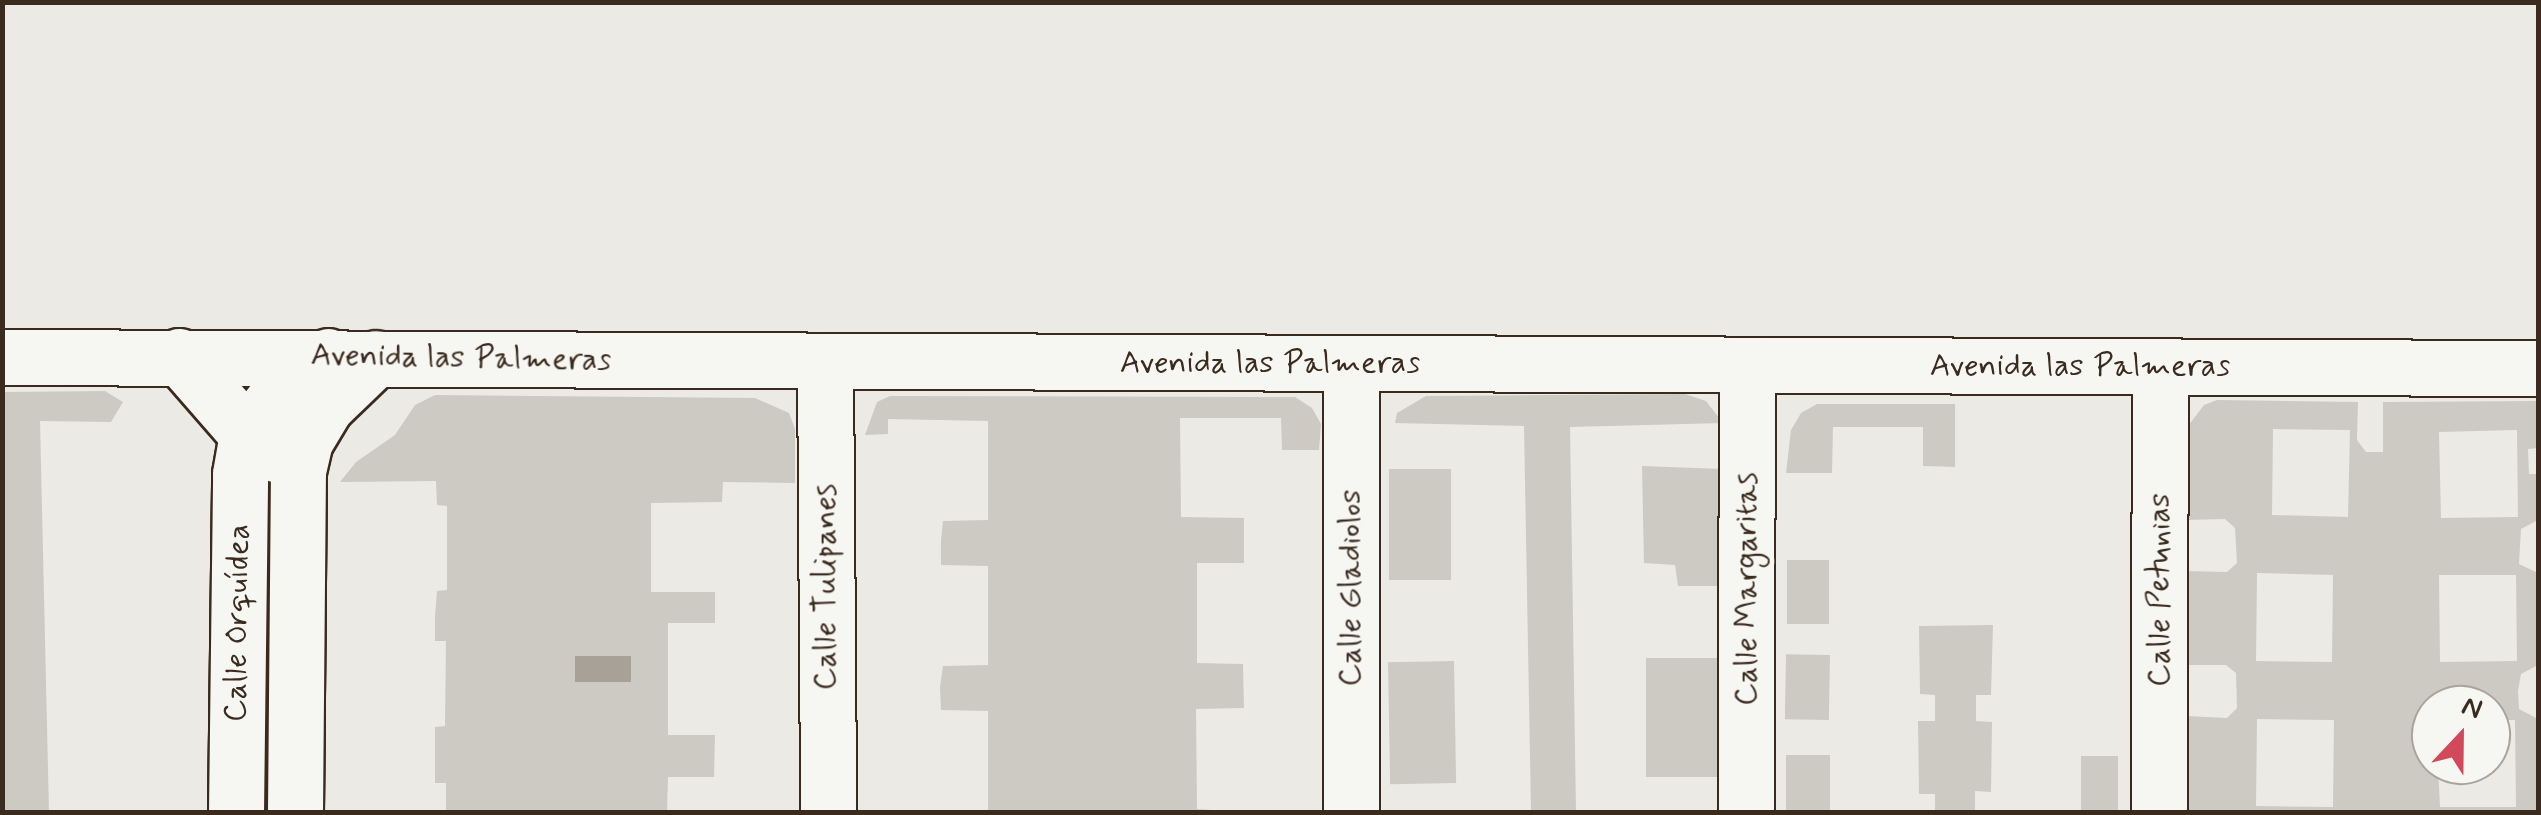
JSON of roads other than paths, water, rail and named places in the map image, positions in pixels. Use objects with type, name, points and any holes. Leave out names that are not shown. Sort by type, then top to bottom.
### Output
[{"type":"street","points":[[179,356],[247,434],[298,471]]},
{"type":"street","name":"Avenida las Palmeras","points":[[2,357],[2538,368]]},
{"type":"street","name":"Calle Orquídea","points":[[236,812],[239,490],[247,434],[288,380],[352,357]]},
{"type":"street","name":"Calle Orquídea","points":[[295,812],[298,471],[305,441],[352,357]]},
{"type":"street","name":"Calle Tulipanes","points":[[824,362],[828,812]]},
{"type":"street","name":"Calle Gladiolos","points":[[1351,363],[1351,812]]},
{"type":"street","name":"Calle Margaritas","points":[[1746,812],[1748,365]]},
{"type":"street","name":"Calle Petunias","points":[[2159,812],[2160,367]]}]
